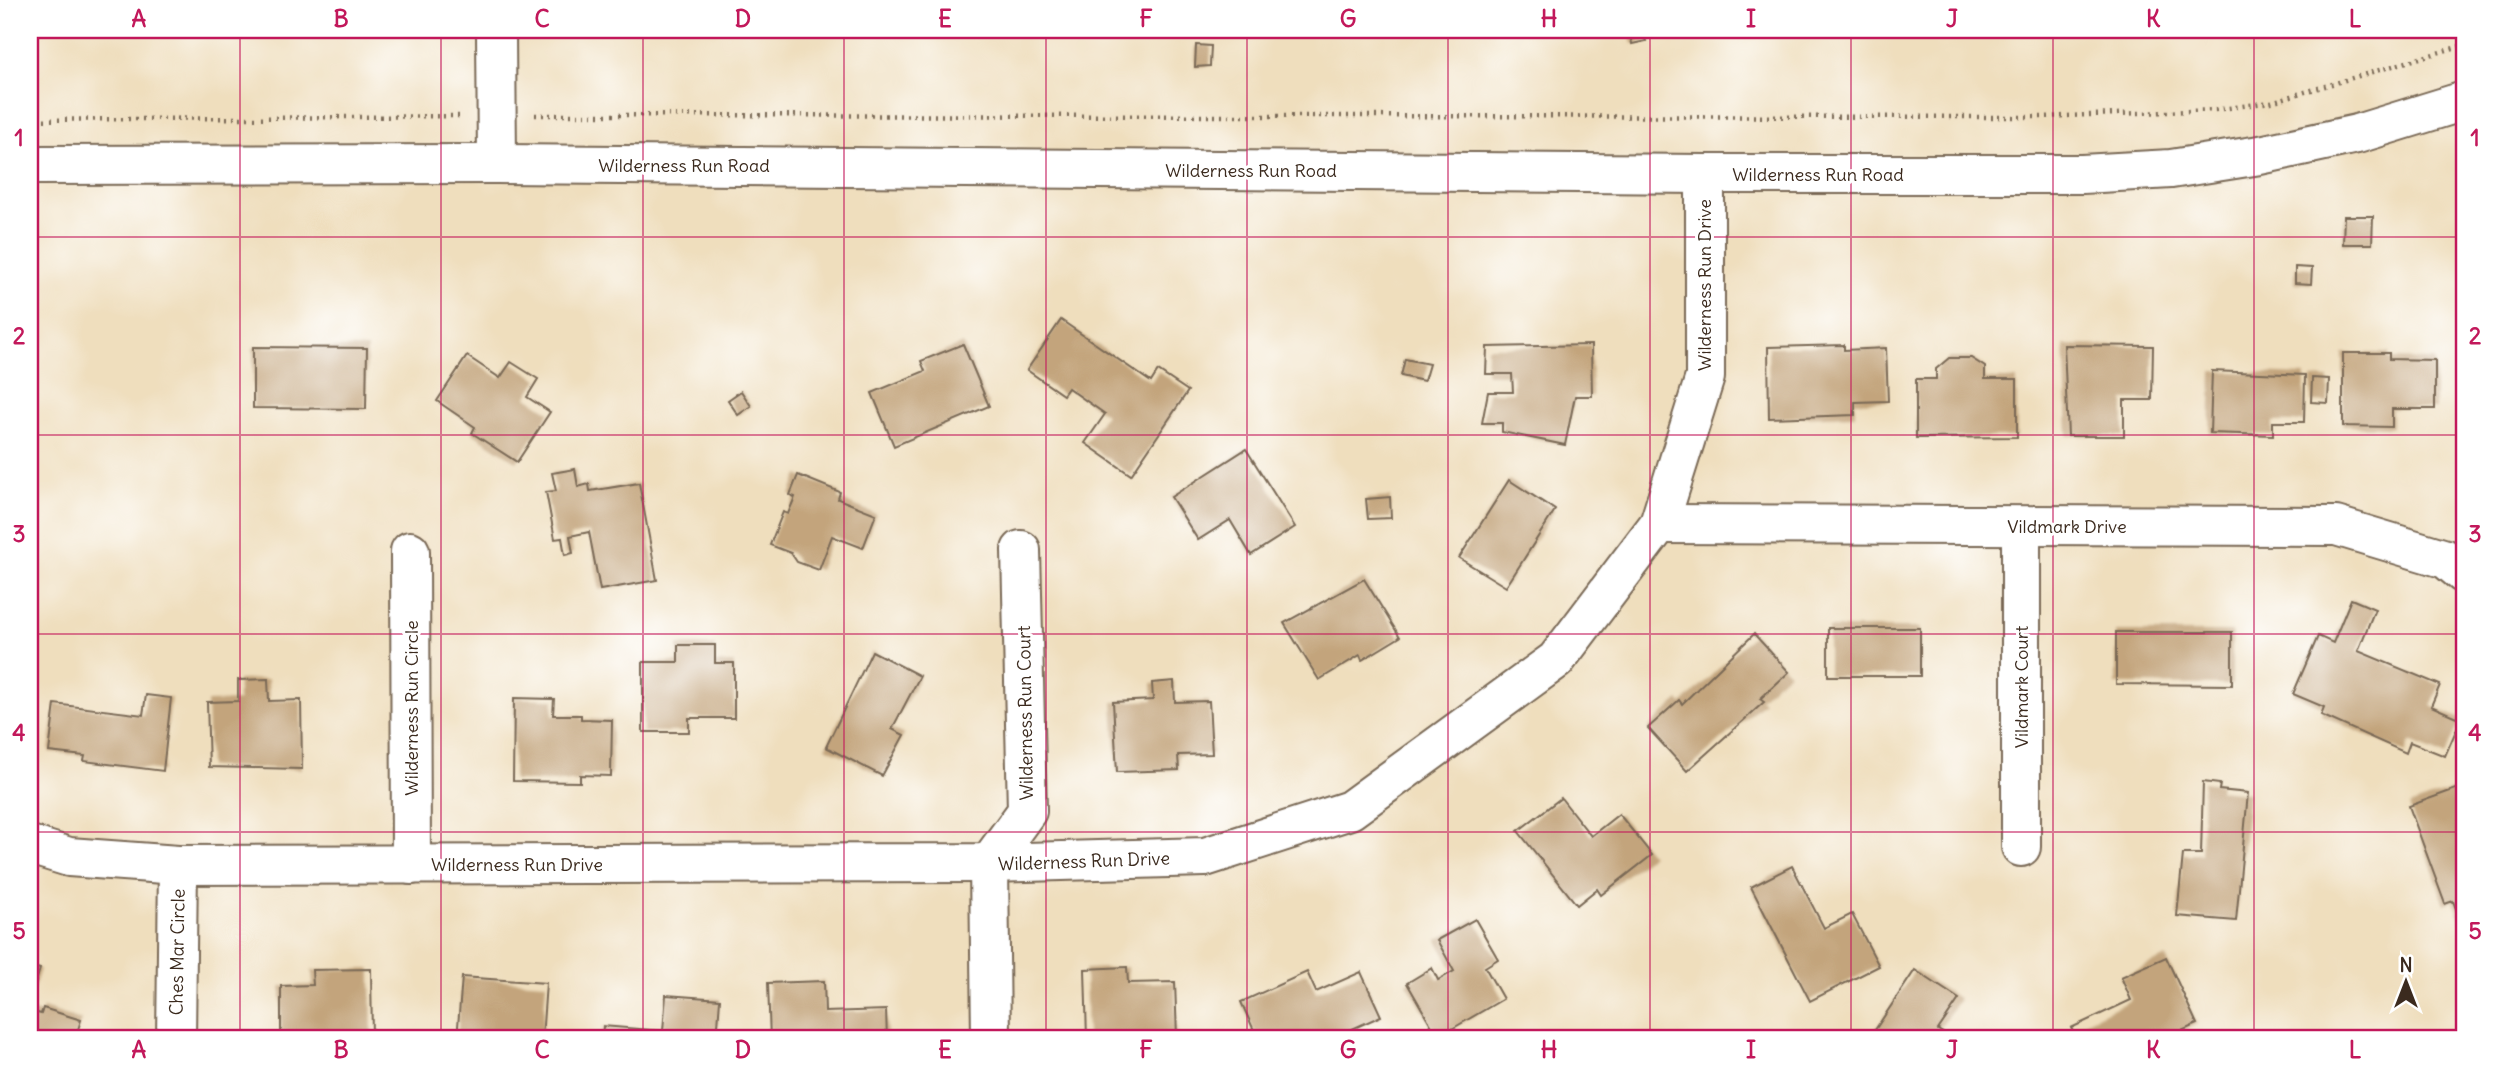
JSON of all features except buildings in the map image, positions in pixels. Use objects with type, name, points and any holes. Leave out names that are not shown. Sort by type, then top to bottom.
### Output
[{"type":"street","points":[[496,30],[497,164]]},
{"type":"street","name":"Wilderness Run Road","points":[[30,165],[497,164],[1705,174],[2082,174],[2171,169],[2260,155],[2357,134],[2464,101]]},
{"type":"street","name":"Wilderness Run Drive","points":[[30,845],[69,857],[178,865],[989,863],[1205,857],[1350,810],[1556,660],[1659,524],[1704,377],[1705,174]]},
{"type":"street","name":"Vildmark Drive","points":[[1659,524],[2336,526],[2446,559],[2464,575]]},
{"type":"street","name":"Vildmark Court","points":[[2021,526],[2021,847]]},
{"type":"street","name":"Wilderness Run Court","points":[[989,863],[1027,811],[1021,550]]},
{"type":"street","name":"Wilderness Run Circle","points":[[410,551],[411,865]]},
{"type":"street","points":[[989,863],[991,1039]]},
{"type":"street","name":"Ches Mar Circle","points":[[176,1039],[178,865]]},
{"type":"path","points":[[30,120],[759,114],[2041,117],[2215,110],[2271,102],[2464,45]]}]
